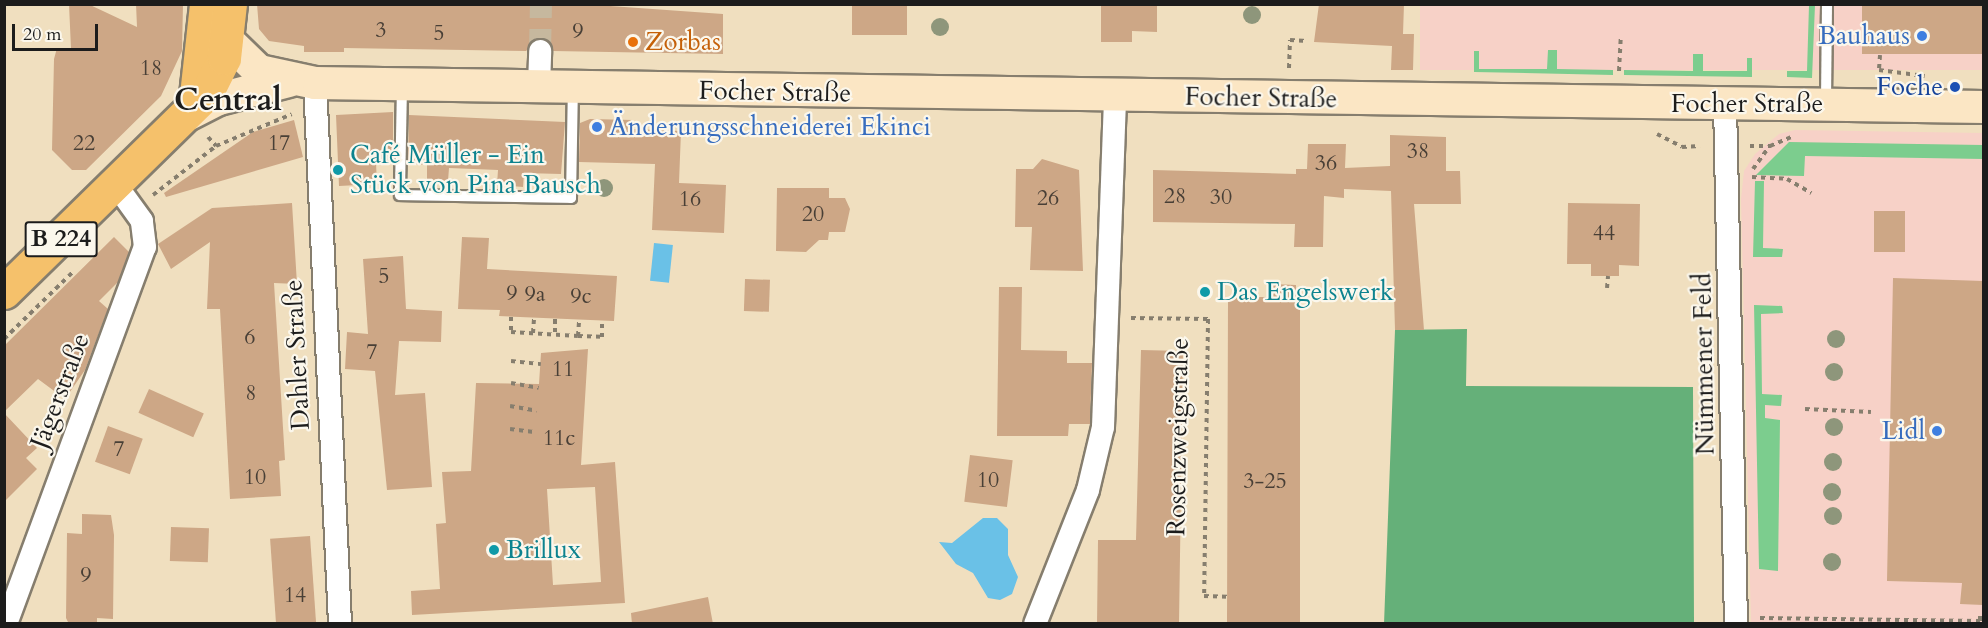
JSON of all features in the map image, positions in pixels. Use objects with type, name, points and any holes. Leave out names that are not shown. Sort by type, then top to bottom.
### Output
[{"type":"main road","name":"B 224","points":[[208,4],[228,41]]},
{"type":"main road","name":"B 224","points":[[189,114],[199,86],[208,4]]},
{"type":"main road","name":"B 224","points":[[4,292],[125,197],[216,77],[228,41],[230,4]]},
{"type":"main road","name":"Focher Straße","points":[[228,41],[259,71],[302,82]]},
{"type":"main road","name":"Focher Straße","points":[[189,114],[219,99],[302,82],[402,82],[1115,97],[1983,107]]},
{"type":"street","points":[[538,86],[540,51]]},
{"type":"street","name":"Dahler Straße","points":[[302,82],[340,624]]},
{"type":"street","points":[[1035,624],[1098,459],[1108,318],[1115,97]]},
{"type":"street","name":"Nümmener Feld","points":[[1725,103],[1736,624]]},
{"type":"street","name":"Jägerstraße","points":[[6,624],[141,260],[145,235],[125,197]]},
{"type":"lane","points":[[1826,105],[1827,4]]},
{"type":"lane","points":[[402,82],[400,195],[571,198],[573,87]]},
{"type":"path","points":[[1619,70],[1621,37]]},
{"type":"path","points":[[1288,72],[1290,40],[1307,40]]},
{"type":"path","points":[[1880,55],[1880,70],[1926,72]]},
{"type":"path","points":[[125,197],[216,146]]},
{"type":"path","points":[[1770,146],[1748,177],[1787,179],[1811,193]]},
{"type":"path","points":[[1607,288],[1608,276]]},
{"type":"path","points":[[511,317],[511,332],[578,336],[602,337],[602,322]]},
{"type":"path","points":[[533,333],[534,318]]},
{"type":"path","name":"Rosenzweigstraße","points":[[1108,318],[1208,319],[1204,596],[1227,597]]},
{"type":"path","points":[[555,320],[555,334]]},
{"type":"path","points":[[578,336],[579,321]]},
{"type":"path","points":[[511,361],[541,364]]},
{"type":"path","points":[[511,383],[539,388]]},
{"type":"path","points":[[510,406],[537,411]]},
{"type":"path","points":[[1805,409],[1871,412]]},
{"type":"path","points":[[510,429],[536,432]]},
{"type":"path","points":[[1756,624],[1756,618],[1980,621],[1980,613]]},
{"type":"shaded area","points":[[1420,5],[1983,5],[1983,70],[1420,70]]},
{"type":"shaded area","points":[[1795,130],[1983,133],[1983,623],[1751,623],[1741,199],[1744,171],[1755,154],[1779,134]]},
{"type":"green space","points":[[1809,5],[1815,5],[1812,78],[1787,77],[1787,71],[1807,71]]},
{"type":"green space","points":[[1548,50],[1557,50],[1557,69],[1613,70],[1613,75],[1474,72],[1474,51],[1479,51],[1479,69],[1547,69]]},
{"type":"green space","points":[[1693,54],[1703,54],[1703,71],[1747,71],[1747,58],[1752,58],[1752,77],[1624,75],[1624,70],[1693,71]]},
{"type":"green space","points":[[1789,142],[1983,145],[1983,159],[1805,156],[1804,176],[1756,175]]},
{"type":"green space","points":[[1755,181],[1764,181],[1763,248],[1783,249],[1782,257],[1753,257]]},
{"type":"green space","points":[[1754,305],[1782,306],[1783,313],[1761,314],[1762,394],[1782,395],[1781,406],[1765,405],[1765,418],[1780,420],[1778,571],[1759,569]]},
{"type":"green space","points":[[1467,329],[1466,386],[1693,387],[1694,623],[1384,624],[1395,330]]},
{"type":"water","points":[[654,243],[673,245],[669,283],[650,281]]},
{"type":"water","points":[[983,518],[997,518],[1008,529],[1008,555],[1018,577],[1012,594],[1000,600],[988,598],[973,573],[956,564],[939,542],[952,543]]},
{"type":"building","points":[[69,4],[88,4],[137,27],[136,4],[183,4],[182,51],[161,96],[86,170],[72,170],[52,150],[54,59],[57,48],[71,49]]},
{"type":"building","points":[[257,4],[582,4],[723,14],[723,54],[553,51],[540,38],[526,51],[344,48],[344,52],[304,52],[304,46],[269,41],[259,29]]},
{"type":"building","points":[[852,4],[907,4],[907,35],[852,35]]},
{"type":"building","points":[[1101,4],[1157,4],[1157,32],[1132,31],[1132,42],[1101,42]]},
{"type":"building","points":[[1319,4],[1404,4],[1403,34],[1414,34],[1413,70],[1391,70],[1392,46],[1314,42]]},
{"type":"building","name":"Bauhaus","points":[[1862,4],[1983,4],[1983,54],[1862,54]]},
{"type":"building","points":[[393,112],[393,164],[376,163],[377,184],[339,186],[336,115]]},
{"type":"building","points":[[409,115],[565,122],[561,174],[524,173],[523,187],[497,185],[498,170],[449,168],[448,181],[427,180],[427,165],[408,164]]},
{"type":"building","points":[[590,119],[633,120],[633,129],[681,131],[679,183],[726,185],[724,233],[652,230],[655,164],[579,162],[580,123]]},
{"type":"building","points":[[294,120],[303,157],[166,197],[164,193],[253,132]]},
{"type":"building","points":[[1390,135],[1446,137],[1446,171],[1460,171],[1461,204],[1414,204],[1424,330],[1395,330],[1391,191],[1344,189],[1344,198],[1324,196],[1323,247],[1294,247],[1295,224],[1153,222],[1153,170],[1296,174],[1296,169],[1307,169],[1308,144],[1346,144],[1345,168],[1390,166]]},
{"type":"building","points":[[1042,159],[1079,170],[1083,271],[1030,270],[1032,227],[1015,227],[1016,169],[1033,169]]},
{"type":"building","points":[[777,188],[829,188],[829,198],[845,198],[850,209],[845,232],[829,232],[828,240],[819,240],[806,252],[776,251]]},
{"type":"building","points":[[292,203],[297,284],[274,283],[285,460],[279,461],[281,496],[230,499],[220,309],[207,309],[210,242],[171,269],[158,244],[212,208]]},
{"type":"building","points":[[1568,203],[1640,204],[1639,266],[1619,265],[1619,276],[1591,276],[1591,264],[1567,264]]},
{"type":"building","points":[[1874,211],[1905,211],[1905,252],[1874,252]]},
{"type":"building","points":[[114,237],[129,252],[118,282],[99,301],[108,309],[85,370],[65,399],[38,379],[4,412],[4,346]]},
{"type":"building","points":[[462,237],[489,238],[487,269],[617,276],[614,321],[499,316],[500,310],[458,309]]},
{"type":"building","points":[[403,256],[406,309],[442,311],[441,342],[399,341],[395,395],[425,393],[432,487],[387,490],[375,371],[345,369],[347,332],[368,334],[363,259]]},
{"type":"building","name":"Lidl","points":[[1893,278],[1983,281],[1983,605],[1960,604],[1962,583],[1887,581]]},
{"type":"building","points":[[745,279],[770,280],[769,312],[744,311]]},
{"type":"building","points":[[1272,284],[1296,285],[1296,299],[1300,299],[1300,624],[1227,624],[1228,297],[1271,297]]},
{"type":"building","points":[[999,287],[1022,287],[1021,350],[1067,351],[1067,363],[1092,363],[1090,424],[1069,424],[1068,436],[997,436]]},
{"type":"building","points":[[588,349],[581,465],[615,462],[625,603],[412,615],[411,591],[440,589],[436,524],[446,523],[442,472],[471,471],[476,383],[539,384],[541,353]],"holes":[[[595,487],[601,582],[553,585],[547,489]]]},
{"type":"building","points":[[1141,350],[1183,351],[1179,624],[1097,624],[1098,540],[1136,540]]},
{"type":"building","points":[[149,389],[204,413],[193,437],[138,413]]},
{"type":"building","points":[[4,413],[37,448],[26,458],[37,469],[4,502]]},
{"type":"building","points":[[108,426],[143,439],[130,474],[95,462]]},
{"type":"building","points":[[970,455],[1013,460],[1007,507],[964,502]]},
{"type":"building","points":[[82,514],[111,515],[114,535],[113,619],[97,618],[97,624],[69,624],[66,618],[67,533],[82,534]]},
{"type":"building","points":[[171,527],[209,528],[208,562],[170,561]]},
{"type":"building","points":[[310,536],[316,624],[276,624],[270,539]]},
{"type":"building","points":[[708,597],[713,624],[632,624],[631,613]]},
{"type":"tunnel","points":[[540,51],[541,4]]},
{"type":"place","name":"Bauhaus","points":[[1922,36]]},
{"type":"place","name":"Zorbas","points":[[633,42]]},
{"type":"place","name":"Foche","points":[[1955,87]]},
{"type":"place","name":"Änderungsschneiderei Ekinci","points":[[597,127]]},
{"type":"place","name":"Café Müller - Ein Stück von Pina Bausch","points":[[338,170]]},
{"type":"place","name":"Das Engelswerk","points":[[1205,292]]},
{"type":"place","name":"Lidl","points":[[1937,431]]},
{"type":"place","name":"Brillux","points":[[494,550]]},
{"type":"district","name":"Central","points":[[228,100]]}]
